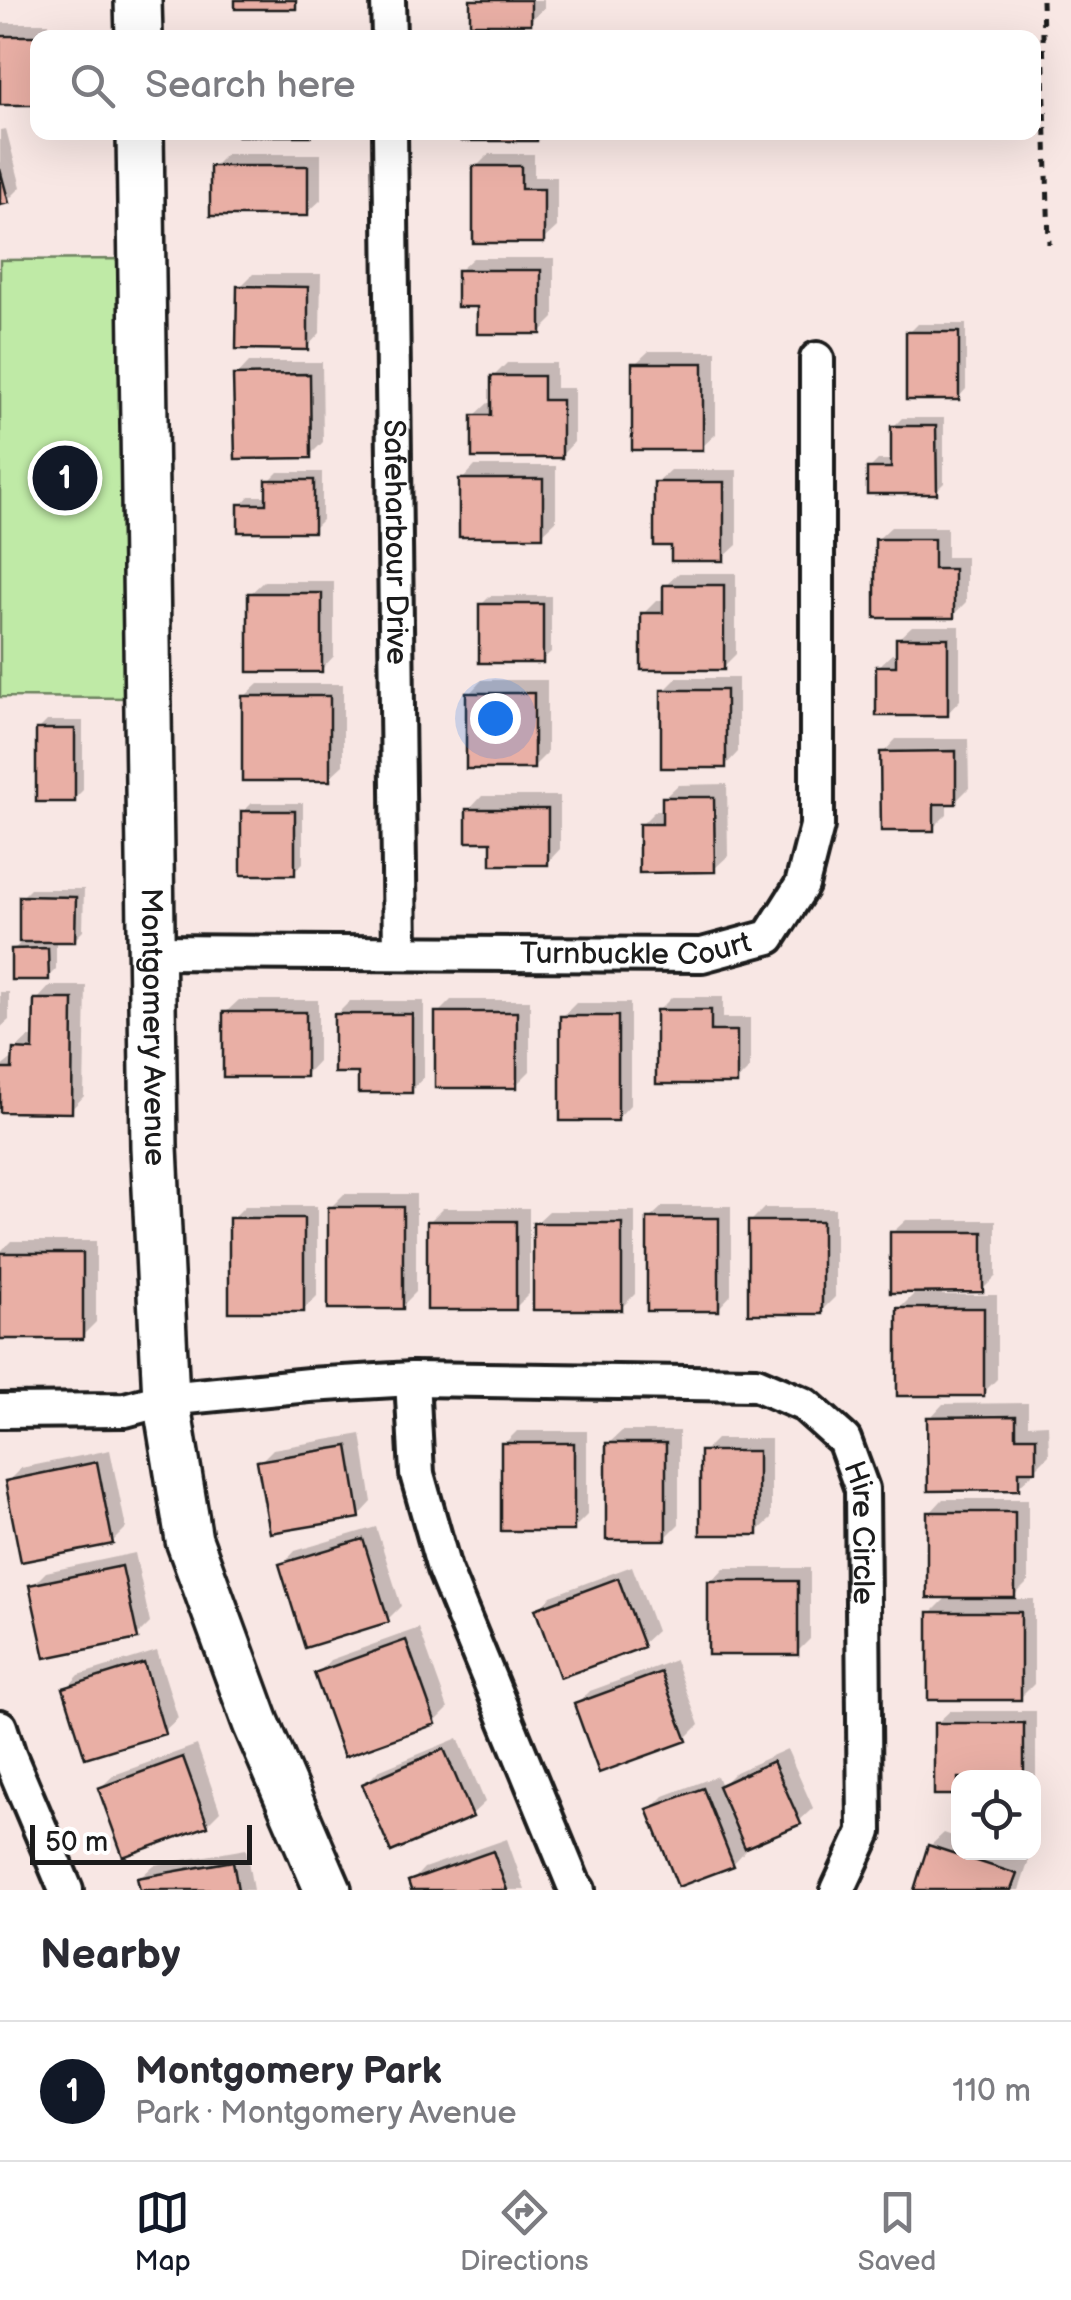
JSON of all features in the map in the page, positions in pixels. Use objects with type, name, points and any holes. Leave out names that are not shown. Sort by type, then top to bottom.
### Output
[{"type":"street","points":[[138,0],[139,30]]},
{"type":"street","points":[[388,0],[389,30]]},
{"type":"street","name":"Montgomery Avenue","points":[[140,140],[154,1147],[166,1399],[189,1540],[256,1723],[328,1890]]},
{"type":"street","name":"Safeharbour Drive","points":[[390,140],[400,953]]},
{"type":"street","name":"Turnbuckle Court","points":[[151,952],[702,955],[769,937],[802,885],[817,826],[817,359]]},
{"type":"street","points":[[412,1379],[417,1474],[444,1568],[572,1884],[578,1890]]},
{"type":"street","name":"Hire Circle","points":[[0,1411],[125,1410],[166,1399],[412,1379],[756,1384],[805,1406],[844,1440],[862,1489],[865,1832],[838,1890]]},
{"type":"street","points":[[3,1746],[66,1890]]},
{"type":"path","points":[[1042,0],[1049,244]]},
{"type":"green space","points":[[125,259],[133,698],[0,697],[0,260]]},
{"type":"building","points":[[235,0],[296,0],[296,9],[235,9]]},
{"type":"building","points":[[470,0],[531,0],[531,24],[470,24]]},
{"type":"building","points":[[0,36],[30,36],[30,105],[0,105]]},
{"type":"building","points":[[461,140],[537,140],[537,141]]},
{"type":"building","points":[[210,166],[308,166],[308,216],[210,216]]},
{"type":"building","points":[[473,166],[521,166],[521,189],[544,189],[544,243],[473,243]]},
{"type":"building","points":[[0,169],[9,203],[0,205]]},
{"type":"building","points":[[457,270],[541,270],[541,334],[477,334],[477,307],[457,307]]},
{"type":"building","points":[[237,286],[308,287],[308,350],[236,349]]},
{"type":"building","points":[[906,332],[959,332],[959,400],[906,400]]},
{"type":"building","points":[[632,363],[703,363],[703,450],[632,450]]},
{"type":"building","points":[[310,374],[311,458],[235,459],[233,375]]},
{"type":"building","points":[[491,376],[543,376],[543,400],[562,400],[562,458],[472,458],[472,415],[491,415]]},
{"type":"building","points":[[891,426],[936,426],[937,494],[867,494],[867,468],[891,468]]},
{"type":"building","points":[[459,479],[543,479],[543,537],[459,537]]},
{"type":"building","points":[[266,480],[314,480],[314,532],[238,532],[238,504],[266,504]]},
{"type":"building","points":[[654,482],[724,482],[724,561],[671,561],[671,546],[654,546]]},
{"type":"building","points":[[875,539],[934,539],[934,569],[954,569],[954,618],[875,618]]},
{"type":"building","points":[[663,585],[724,585],[724,670],[641,670],[641,613],[663,613]]},
{"type":"building","points":[[248,593],[322,593],[322,672],[248,672]]},
{"type":"building","points":[[479,604],[543,604],[543,663],[479,663]]},
{"type":"building","points":[[896,638],[948,638],[948,716],[876,716],[876,666],[896,666]]},
{"type":"building","points":[[661,690],[726,690],[726,768],[661,768]]},
{"type":"building","points":[[466,693],[534,693],[534,769],[466,769]]},
{"type":"building","points":[[242,696],[330,696],[330,781],[242,781]]},
{"type":"building","points":[[36,729],[75,729],[75,802],[36,802]]},
{"type":"building","points":[[956,751],[956,804],[934,804],[934,831],[881,831],[880,752]]},
{"type":"building","points":[[662,797],[714,797],[715,872],[639,873],[639,824],[662,824]]},
{"type":"building","points":[[466,809],[548,809],[548,865],[491,865],[491,842],[466,842]]},
{"type":"building","points":[[241,811],[295,811],[295,875],[241,875]]},
{"type":"building","points":[[19,896],[76,897],[75,942],[19,942]]},
{"type":"building","points":[[48,948],[49,980],[11,980],[11,949]]},
{"type":"building","points":[[34,999],[73,999],[72,1113],[0,1112],[0,1069],[12,1069],[13,1049],[33,1050]]},
{"type":"building","points":[[656,1010],[711,1010],[711,1031],[737,1031],[737,1084],[656,1084]]},
{"type":"building","points":[[223,1012],[306,1012],[306,1077],[223,1077]]},
{"type":"building","points":[[435,1012],[517,1012],[517,1088],[435,1088]]},
{"type":"building","points":[[334,1014],[412,1014],[412,1093],[358,1093],[358,1073],[334,1073]]},
{"type":"building","points":[[560,1016],[618,1016],[618,1121],[560,1121]]},
{"type":"building","points":[[328,1207],[403,1207],[403,1309],[328,1309]]},
{"type":"building","points":[[229,1218],[304,1218],[304,1312],[229,1312]]},
{"type":"building","points":[[647,1218],[719,1218],[719,1311],[647,1311]]},
{"type":"building","points":[[427,1221],[516,1221],[516,1310],[427,1310]]},
{"type":"building","points":[[748,1221],[822,1221],[822,1314],[748,1314]]},
{"type":"building","points":[[533,1223],[622,1223],[622,1310],[533,1310]]},
{"type":"building","points":[[890,1232],[983,1232],[983,1292],[890,1293]]},
{"type":"building","points":[[0,1253],[83,1253],[83,1339],[0,1339]]},
{"type":"building","points":[[897,1308],[984,1308],[984,1396],[897,1396]]},
{"type":"building","points":[[1016,1416],[1016,1437],[1036,1437],[1036,1471],[1019,1471],[1019,1490],[928,1491],[927,1417]]},
{"type":"building","points":[[501,1443],[574,1443],[574,1531],[501,1531]]},
{"type":"building","points":[[606,1443],[666,1443],[666,1540],[606,1540]]},
{"type":"building","points":[[348,1446],[360,1518],[270,1533],[257,1461]]},
{"type":"building","points":[[700,1451],[758,1451],[758,1535],[700,1535]]},
{"type":"building","points":[[97,1462],[113,1544],[21,1562],[5,1481]]},
{"type":"building","points":[[927,1512],[1015,1512],[1015,1598],[927,1598]]},
{"type":"building","points":[[363,1539],[389,1622],[305,1648],[279,1564]]},
{"type":"building","points":[[122,1566],[138,1639],[45,1658],[29,1585]]},
{"type":"building","points":[[618,1578],[644,1647],[560,1678],[535,1609]]},
{"type":"building","points":[[708,1581],[798,1581],[798,1655],[708,1655]]},
{"type":"building","points":[[928,1612],[1021,1612],[1021,1700],[928,1700]]},
{"type":"building","points":[[406,1640],[436,1724],[344,1757],[314,1673]]},
{"type":"building","points":[[144,1663],[165,1734],[85,1758],[63,1688]]},
{"type":"building","points":[[661,1672],[687,1741],[599,1773],[574,1704]]},
{"type":"building","points":[[934,1723],[1024,1723],[1024,1770],[951,1770],[951,1795],[934,1795]]},
{"type":"building","points":[[444,1749],[473,1817],[391,1852],[362,1784]]},
{"type":"building","points":[[183,1757],[208,1826],[123,1857],[98,1788]]},
{"type":"building","points":[[773,1761],[801,1824],[745,1848],[718,1786]]},
{"type":"building","points":[[703,1788],[734,1866],[678,1887],[647,1809]]},
{"type":"building","points":[[928,1845],[951,1852],[951,1860],[974,1860],[1017,1874],[1011,1890],[914,1890]]},
{"type":"building","points":[[493,1851],[507,1890],[411,1890],[408,1881]]},
{"type":"building","points":[[233,1861],[238,1890],[140,1890],[137,1878]]},
{"type":"place","name":"Montgomery Park","points":[[65,478]]}]
